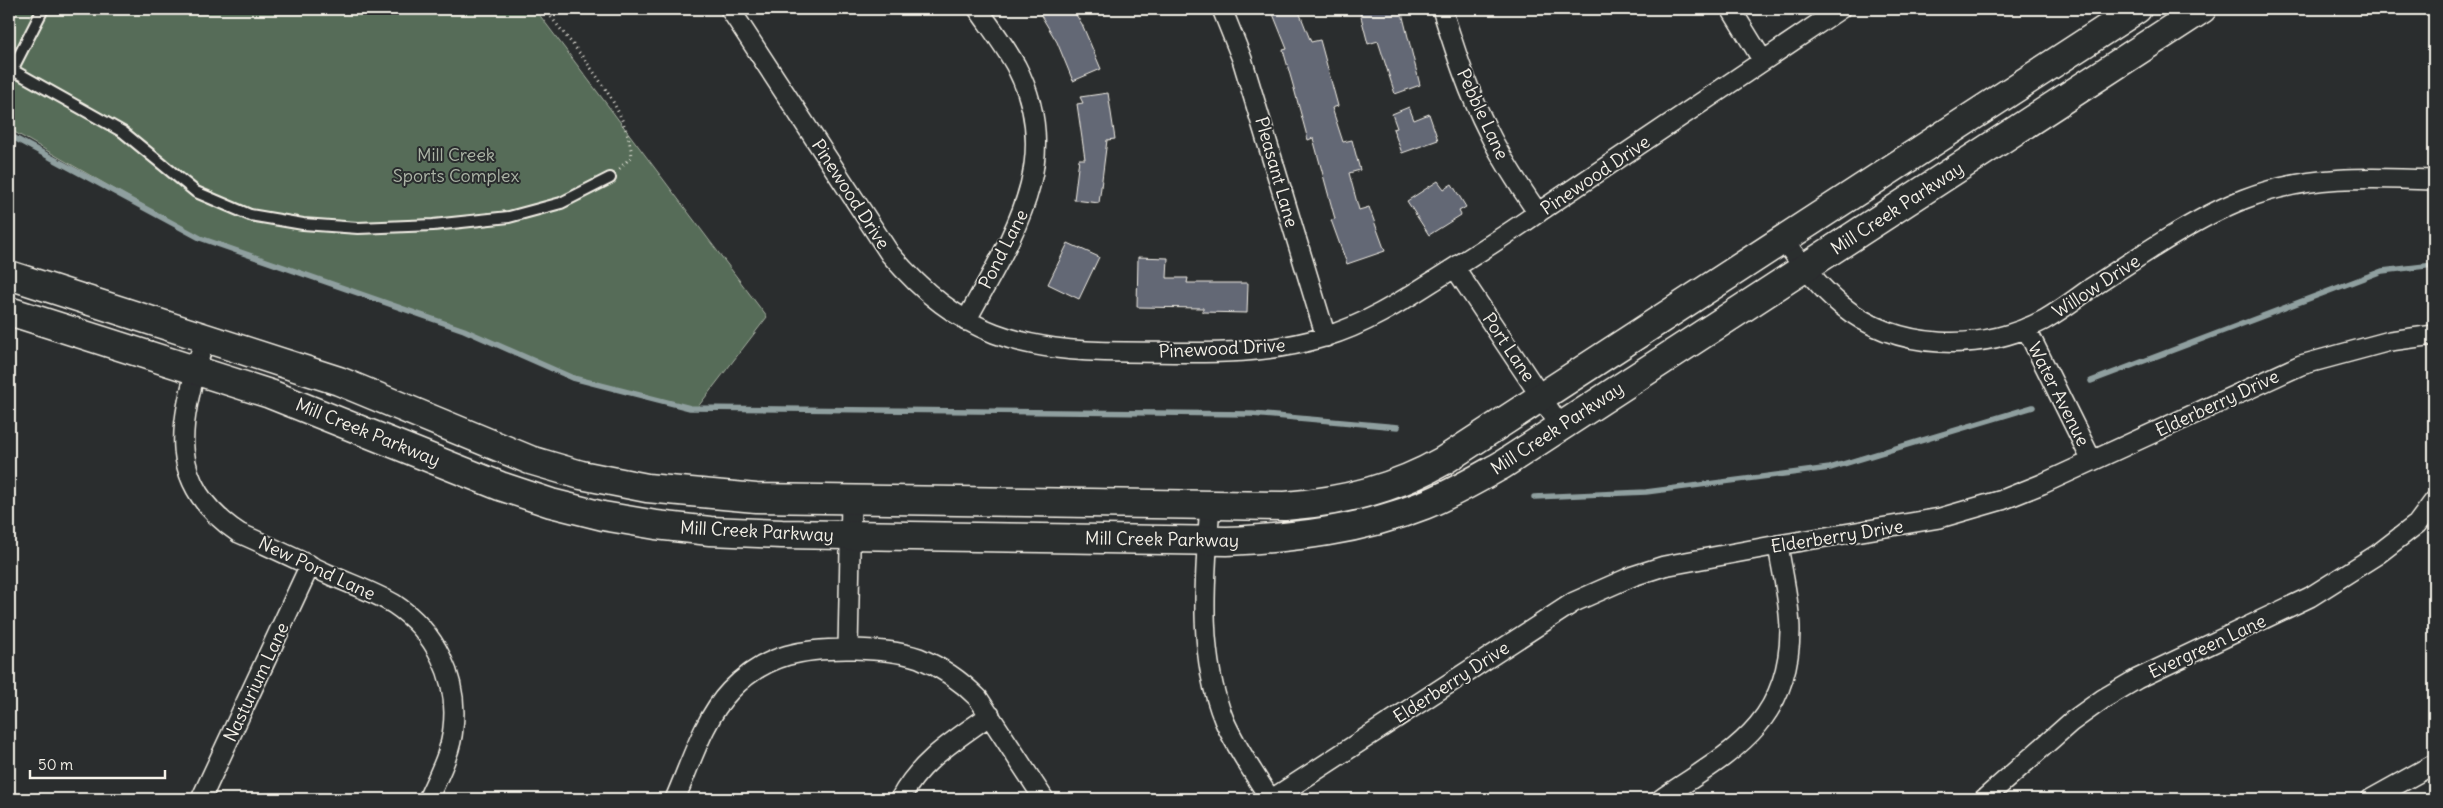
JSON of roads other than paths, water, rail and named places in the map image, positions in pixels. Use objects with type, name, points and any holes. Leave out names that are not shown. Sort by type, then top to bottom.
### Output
[{"type":"main road","name":"Mill Creek Parkway","points":[[9,275],[339,381],[492,446],[581,475],[647,488],[705,495],[851,501],[1210,505],[1307,504],[1345,499],[1374,492],[1430,468],[2137,9]]},
{"type":"main road","name":"Mill Creek Parkway","points":[[9,311],[196,370],[338,419],[500,486],[551,503],[604,516],[710,531],[850,535],[1208,540],[1273,539],[1319,533],[1364,524],[1408,511],[1463,487],[1502,465],[2202,9]]},
{"type":"street","name":"Pinewood Drive","points":[[730,9],[890,254],[910,278],[932,298],[984,331],[1016,342],[1050,348],[1116,352],[1257,350],[1294,345],[1326,337],[1388,310],[1538,213],[1840,9]]},
{"type":"street","name":"Pond Lane","points":[[966,321],[1021,219],[1030,193],[1034,165],[1035,137],[1031,109],[1023,82],[1015,66],[978,9]]},
{"type":"street","name":"Pleasant Lane","points":[[1222,9],[1242,59],[1326,337]]},
{"type":"street","name":"Pebble Lane","points":[[1442,9],[1457,56],[1481,118],[1511,174],[1538,213]]},
{"type":"street","points":[[1731,9],[1763,61]]},
{"type":"street","name":"Willow Drive","points":[[1783,240],[1804,269],[1842,306],[1860,318],[1907,337],[1958,343],[1988,339],[2026,328],[2045,319],[2124,266],[2206,217],[2244,199],[2283,187],[2324,179],[2365,177],[2434,180]]},
{"type":"street","name":"Port Lane","points":[[1455,268],[1561,427]]},
{"type":"street","name":"Water Avenue","points":[[2026,328],[2092,461]]},
{"type":"street","name":"Elderberry Drive","points":[[1210,505],[1208,540],[1208,659],[1214,689],[1224,719],[1238,747],[1271,799],[1574,602],[1633,576],[1664,566],[1778,544],[1940,518],[2002,500],[2042,484],[2301,365],[2390,341],[2434,335]]},
{"type":"street","name":"New Pond Lane","points":[[205,337],[182,430],[184,454],[190,475],[200,496],[226,524],[239,533],[395,605],[424,630],[440,654],[452,691],[453,729],[447,758],[428,799]]},
{"type":"street","points":[[848,649],[851,501]]},
{"type":"street","name":"Evergreen Lane","points":[[1984,799],[2071,722],[2103,699],[2137,679],[2310,597],[2378,554],[2417,524],[2434,501]]},
{"type":"street","points":[[1661,799],[1739,746],[1761,721],[1781,686],[1788,662],[1790,629],[1778,544]]},
{"type":"street","name":"Nasturium Lane","points":[[202,799],[310,565]]},
{"type":"street","points":[[675,799],[712,715],[728,692],[743,678],[760,666],[786,655],[812,650],[848,649],[884,650],[918,658],[943,670],[965,686],[978,698],[990,715],[1044,799]]},
{"type":"street","points":[[900,799],[915,775],[934,755],[990,715]]},
{"type":"street","points":[[2371,799],[2434,764]]},
{"type":"lane","points":[[43,9],[10,69],[123,132],[196,192],[250,215],[303,224],[358,228],[433,225],[509,216],[561,203],[610,178]]},
{"type":"waterway","points":[[9,135],[200,238],[464,330],[573,378],[690,408],[1252,414],[1398,427]]},
{"type":"waterway","points":[[2091,381],[2382,271],[2434,265]]},
{"type":"waterway","points":[[1534,497],[1646,492],[1830,468],[2033,407]]},
{"type":"park label","name":"Mill Creek Sports Complex","points":[[456,164]]}]
